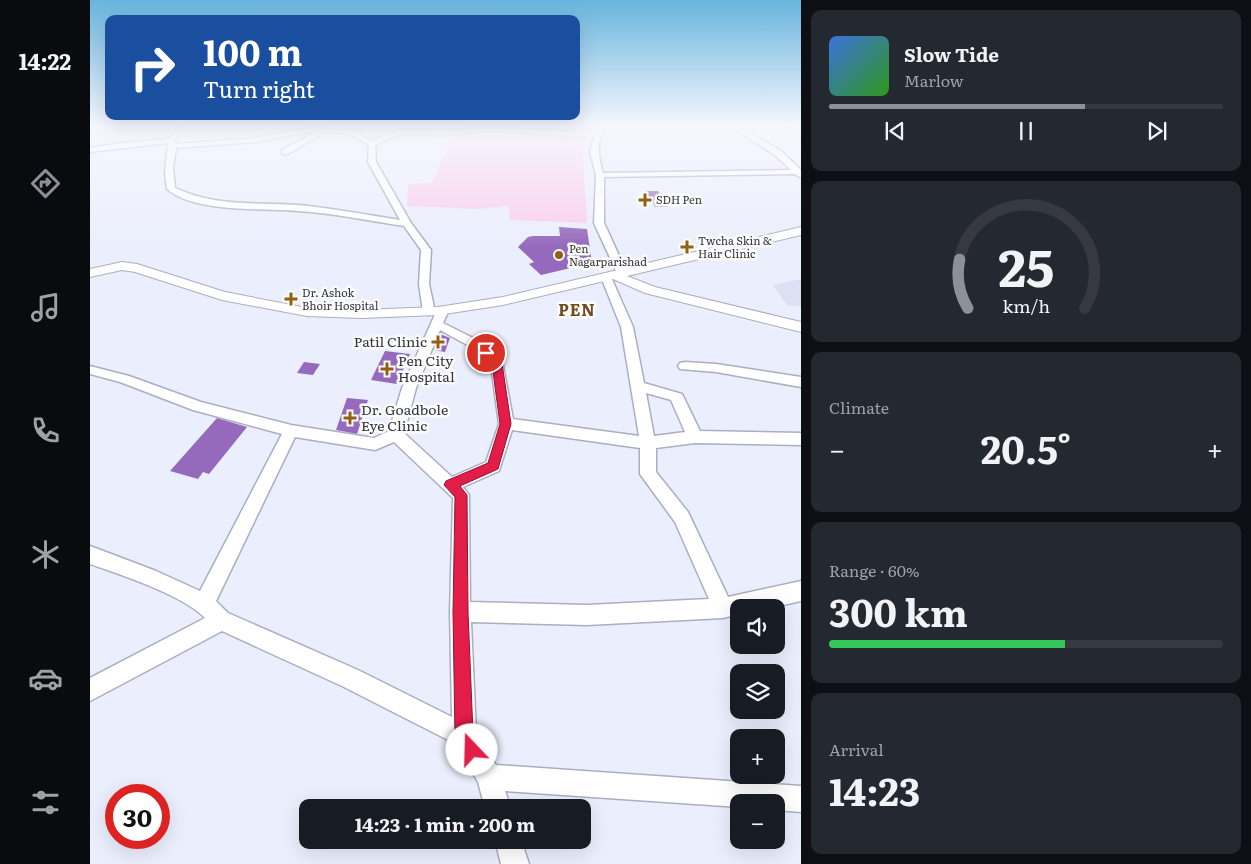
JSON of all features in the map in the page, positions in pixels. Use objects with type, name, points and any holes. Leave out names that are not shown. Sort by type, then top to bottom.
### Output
[{"type":"main road","points":[[90,273],[122,266],[137,268],[222,296],[264,306],[307,312],[436,316],[801,231]]},
{"type":"main road","points":[[614,275],[650,290],[801,327]]},
{"type":"street","points":[[168,166],[171,189],[193,199],[226,205],[299,208],[407,224]]},
{"type":"street","points":[[374,166],[407,224],[426,250],[424,284],[436,316],[475,344],[497,363],[506,424],[493,466],[450,485]]},
{"type":"street","points":[[598,166],[600,174],[598,223],[627,327],[648,443],[648,474],[682,517],[723,608]]},
{"type":"street","points":[[600,174],[799,174]]},
{"type":"street","points":[[396,435],[409,388],[436,316]]},
{"type":"street","points":[[685,366],[716,368],[801,382]]},
{"type":"street","points":[[90,370],[124,379],[198,406],[291,431],[375,444],[396,435]]},
{"type":"street","points":[[638,386],[678,397],[694,437]]},
{"type":"street","points":[[506,424],[648,443],[694,437],[801,439]]},
{"type":"street","points":[[204,603],[291,431]]},
{"type":"street","points":[[396,435],[461,495],[460,612],[464,736],[489,777],[495,799]]},
{"type":"street","points":[[90,555],[149,577],[204,603],[221,620],[350,678],[464,736]]},
{"type":"street","points":[[460,612],[587,615],[723,608],[801,592]]},
{"type":"street","points":[[90,690],[221,620]]},
{"type":"street","points":[[489,777],[801,799]]},
{"type":"street","points":[[511,849],[515,864]]},
{"type":"shaded area","points":[[439,166],[584,166],[587,223],[510,220],[509,206],[479,209],[407,206],[408,184],[432,183]]},
{"type":"shaded area","points":[[801,279],[801,306],[787,305],[773,285]]},
{"type":"building","points":[[646,191],[658,191],[668,207],[655,207]]},
{"type":"building","name":"Pen Nagarparishad","points":[[559,227],[587,229],[592,263],[541,275],[529,264],[534,262],[518,247],[528,237],[560,236]]},
{"type":"building","points":[[440,334],[450,338],[445,352],[434,350]]},
{"type":"building","points":[[385,351],[410,354],[397,384],[371,380]]},
{"type":"building","points":[[304,362],[320,364],[313,375],[297,373]]},
{"type":"building","points":[[347,398],[368,400],[357,434],[336,430]]},
{"type":"building","points":[[217,418],[247,427],[209,474],[203,472],[198,479],[170,471]]},
{"type":"place","name":"SDH Pen","points":[[645,200]]},
{"type":"place","name":"Twcha Skin & Hair Clinic","points":[[687,247]]},
{"type":"place","name":"Pen Nagarparishad","points":[[559,255]]},
{"type":"place","name":"Dr. Ashok Bhoir Hospital","points":[[291,299]]},
{"type":"place","name":"Patil Clinic","points":[[438,342]]},
{"type":"place","name":"Pen City Hospital","points":[[387,369]]},
{"type":"place","name":"Dr. Goadbole Eye Clinic","points":[[350,418]]},
{"type":"district","name":"PEN","points":[[577,310]]},
{"type":"route","points":[[472,750],[464,736],[460,612],[461,495],[450,485],[493,466],[506,424],[497,363],[486,353]]}]
